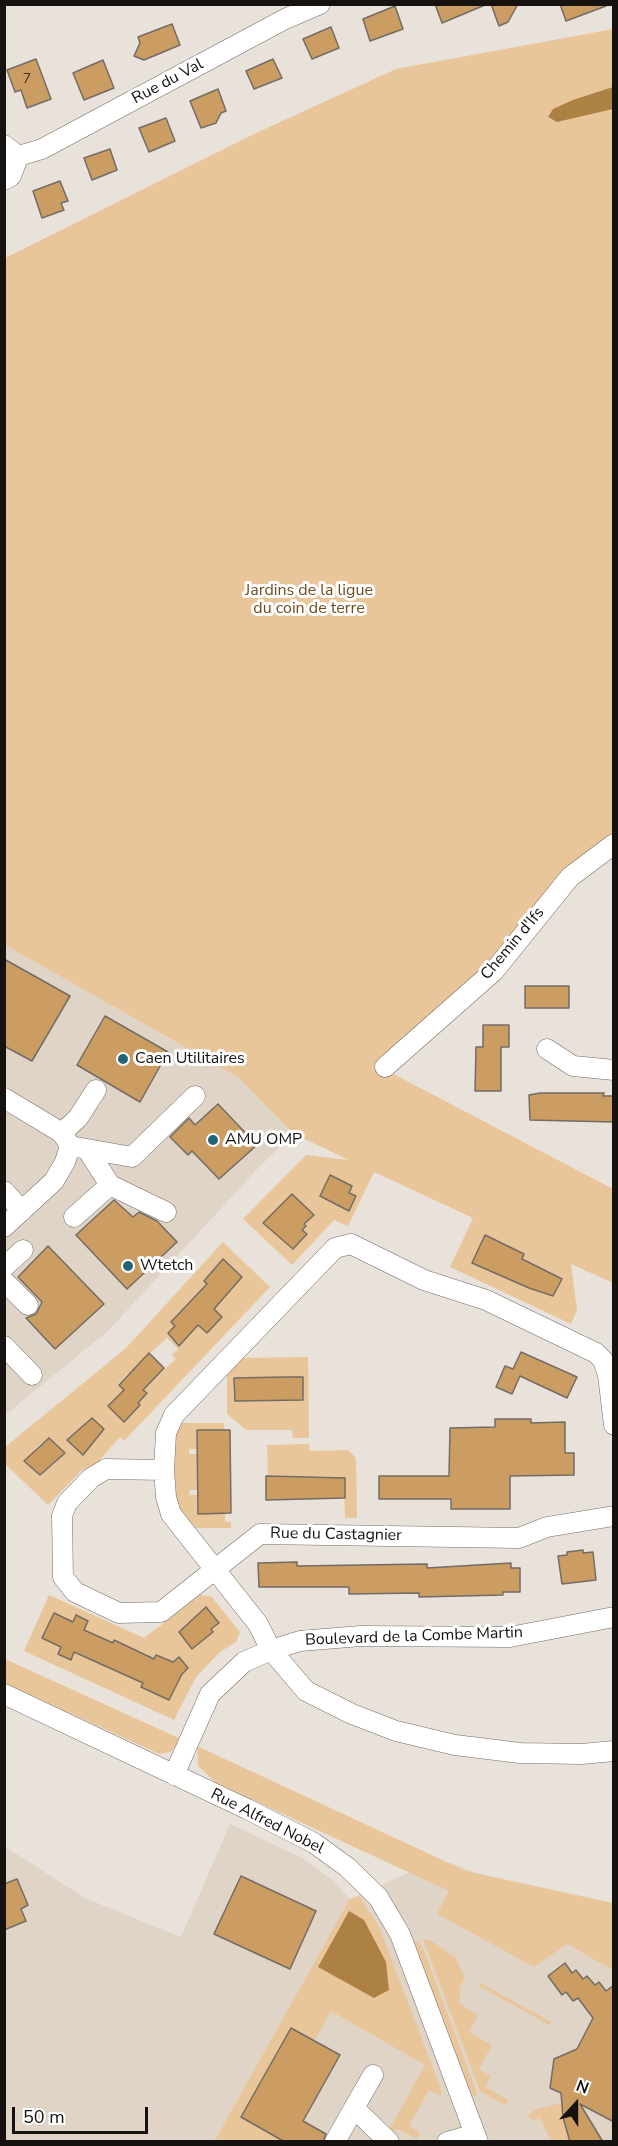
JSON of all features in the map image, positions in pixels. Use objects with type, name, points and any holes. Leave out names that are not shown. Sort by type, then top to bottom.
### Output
[{"type":"street","name":"Rue du Val","points":[[10,151],[42,149],[285,19],[321,4]]},
{"type":"street","points":[[4,180],[15,170],[10,151]]},
{"type":"street","name":"Chemin d'Ifs","points":[[385,1067],[494,971],[570,877],[614,844]]},
{"type":"street","points":[[547,1049],[573,1066],[614,1070]]},
{"type":"street","points":[[4,1227],[54,1181],[73,1143],[78,1118],[96,1090]]},
{"type":"street","points":[[73,1143],[132,1156],[195,1096]]},
{"type":"street","points":[[4,1098],[73,1143],[110,1185],[166,1212]]},
{"type":"street","points":[[74,1217],[110,1185]]},
{"type":"street","points":[[4,1191],[22,1211]]},
{"type":"street","points":[[614,1425],[608,1375],[603,1360],[596,1353],[486,1300],[424,1280],[351,1245],[335,1248],[174,1415],[166,1433],[164,1470],[166,1497],[171,1514],[258,1624],[270,1650],[306,1690],[352,1714],[396,1731],[455,1745],[520,1753],[582,1754],[614,1750]]},
{"type":"street","points":[[4,1267],[23,1250]]},
{"type":"street","points":[[4,1281],[28,1305]]},
{"type":"street","points":[[4,1346],[32,1375]]},
{"type":"street","name":"Rue du Castagnier","points":[[164,1470],[106,1469],[91,1478],[67,1503],[62,1516],[63,1577],[75,1592],[119,1613],[161,1612],[260,1534],[519,1538],[547,1527],[614,1516]]},
{"type":"street","name":"Boulevard de la Combe Martin","points":[[174,1775],[210,1694],[244,1662],[270,1650],[300,1641],[361,1636],[510,1637],[614,1617]]},
{"type":"street","name":"Rue Alfred Nobel","points":[[4,1694],[314,1843],[347,1867],[378,1897],[400,1934],[476,2138]]},
{"type":"street","points":[[335,2142],[373,2075]]},
{"type":"street","points":[[354,2108],[389,2142]]},
{"type":"street","points":[[447,2142],[476,2138]]},
{"type":"shaded area","points":[[613,87],[613,109],[557,122],[548,117],[553,109]]},
{"type":"shaded area","points":[[5,945],[238,1077],[294,1134],[262,1164],[108,1331],[5,1415]]},
{"type":"shaded area","points":[[230,1824],[302,1858],[330,1878],[350,1899],[439,1859],[491,1878],[613,1951],[613,2141],[5,2141],[4,1846],[85,1898],[181,1937]]},
{"type":"shaded area","points":[[349,1911],[364,1920],[386,1962],[389,1990],[374,1998],[318,1967]]},
{"type":"green space","name":"Jardins de la ligue du coin de terre","points":[[613,29],[613,846],[386,1070],[613,1189],[613,1283],[571,1264],[577,1310],[571,1324],[450,1267],[473,1218],[374,1172],[348,1226],[334,1220],[292,1265],[243,1219],[306,1155],[349,1160],[294,1134],[238,1077],[5,945],[5,258],[254,134],[396,69]],"holes":[[[485,1235],[524,1254],[512,1280],[472,1263]]]},
{"type":"green space","points":[[223,1242],[270,1287],[124,1441],[120,1437],[96,1464],[82,1470],[48,1505],[5,1464],[4,1448],[126,1348]],"holes":[[[198,1294],[222,1317],[207,1333],[197,1324],[187,1337]],[[167,1338],[178,1349],[172,1355],[176,1359],[155,1377],[140,1362]],[[127,1374],[147,1393],[124,1421],[108,1406],[124,1390],[118,1384]],[[41,1443],[59,1459],[40,1475],[25,1461]]]},
{"type":"green space","points":[[308,1357],[309,1438],[293,1438],[292,1430],[246,1430],[227,1414],[227,1373],[241,1358]],"holes":[[[303,1377],[303,1400],[235,1401],[234,1378]]]},
{"type":"green space","points":[[179,1423],[224,1423],[224,1430],[197,1430],[197,1449],[189,1449],[189,1454],[197,1454],[197,1490],[190,1490],[189,1495],[197,1495],[198,1514],[225,1514],[225,1521],[231,1522],[231,1528],[192,1528],[175,1506],[174,1429]]},
{"type":"green space","points":[[309,1444],[310,1451],[348,1450],[356,1458],[357,1518],[345,1518],[344,1478],[268,1476],[267,1445]]},
{"type":"green space","points":[[49,1595],[144,1638],[200,1595],[211,1596],[240,1632],[236,1642],[220,1652],[196,1677],[174,1720],[24,1651]],"holes":[[[102,1639],[113,1643],[114,1640],[129,1647],[142,1658],[133,1679],[92,1660]]]},
{"type":"green space","points":[[5,1659],[181,1739],[171,1752],[159,1754],[5,1683]]},
{"type":"green space","points":[[197,1746],[466,1871],[613,1903],[613,1970],[567,1944],[534,1967],[437,1914],[449,1891],[216,1783],[198,1766]]},
{"type":"green space","points":[[359,1896],[380,1929],[442,2092],[440,2096],[429,2090],[409,2126],[420,2133],[417,2139],[400,2130],[389,2130],[425,2065],[331,2011],[314,2041],[291,2028],[241,2117],[285,2141],[214,2142],[350,1899]]},
{"type":"green space","points":[[423,1939],[433,1942],[456,1958],[465,1978],[459,1989],[461,1991],[459,2003],[478,2015],[469,2032],[492,2045],[479,2069],[491,2076],[485,2087],[508,2100],[505,2105],[480,2091]]},
{"type":"green space","points":[[410,1940],[420,1943],[424,1951],[477,2093],[476,2096],[468,2094]]},
{"type":"green space","points":[[481,1983],[551,2022],[549,2025],[479,1986]]},
{"type":"green space","points":[[561,2103],[570,2141],[551,2141],[539,2116],[535,2121],[527,2117],[534,2110]]},
{"type":"building","points":[[435,4],[485,4],[485,5],[442,23]]},
{"type":"building","points":[[491,4],[518,4],[508,22],[499,26]]},
{"type":"building","points":[[560,4],[606,4],[606,6],[566,21]]},
{"type":"building","points":[[395,6],[403,29],[370,41],[363,19]]},
{"type":"building","points":[[172,24],[180,45],[144,60],[134,56],[140,43],[138,37]]},
{"type":"building","points":[[331,27],[339,48],[312,59],[303,39]]},
{"type":"building","points":[[36,59],[51,99],[27,108],[21,90],[15,92],[7,70]]},
{"type":"building","points":[[273,59],[282,78],[254,89],[246,71]]},
{"type":"building","points":[[103,60],[114,88],[84,100],[73,73]]},
{"type":"building","points":[[218,89],[226,111],[221,113],[216,123],[201,128],[190,101]]},
{"type":"building","points":[[166,118],[175,141],[149,152],[139,128]]},
{"type":"building","points":[[110,149],[117,170],[92,180],[84,158]]},
{"type":"building","points":[[60,181],[68,201],[61,203],[64,210],[42,218],[33,191]]},
{"type":"building","points":[[4,959],[70,996],[32,1061],[4,1046]]},
{"type":"building","points":[[525,986],[569,986],[569,1008],[525,1008]]},
{"type":"building","name":"Caen Utilitaires","points":[[105,1016],[168,1052],[140,1102],[77,1065]]},
{"type":"building","points":[[483,1025],[509,1025],[509,1047],[501,1047],[501,1091],[475,1091],[476,1047],[483,1047]]},
{"type":"building","points":[[604,1093],[603,1096],[614,1096],[614,1122],[530,1120],[529,1095]]},
{"type":"building","name":"AMU OMP","points":[[218,1104],[257,1145],[219,1179],[192,1151],[188,1155],[170,1137],[189,1118],[195,1125]]},
{"type":"building","points":[[330,1175],[352,1186],[349,1193],[356,1196],[349,1211],[320,1196]]},
{"type":"building","points":[[292,1194],[314,1215],[304,1224],[306,1226],[302,1230],[307,1234],[293,1249],[263,1223]]},
{"type":"building","name":"Wtetch","points":[[114,1200],[133,1217],[139,1212],[157,1221],[177,1242],[127,1289],[76,1235]]},
{"type":"building","points":[[485,1235],[524,1254],[522,1259],[562,1279],[553,1296],[472,1263]]},
{"type":"building","points":[[48,1246],[104,1304],[55,1349],[26,1318],[36,1314],[42,1302],[18,1277]]},
{"type":"building","points":[[223,1259],[242,1277],[214,1309],[222,1317],[207,1333],[198,1325],[179,1346],[168,1333],[175,1326],[171,1322],[207,1284],[204,1281]]},
{"type":"building","points":[[521,1352],[577,1377],[567,1398],[520,1376],[512,1394],[496,1387],[505,1366],[513,1369]]},
{"type":"building","points":[[149,1353],[164,1368],[143,1390],[147,1393],[138,1403],[140,1405],[124,1422],[108,1406],[124,1390],[119,1385]]},
{"type":"building","points":[[303,1377],[303,1400],[235,1401],[234,1378]]},
{"type":"building","points":[[92,1418],[104,1429],[83,1455],[67,1440]]},
{"type":"building","points":[[495,1419],[531,1419],[531,1423],[565,1422],[565,1453],[574,1453],[574,1475],[510,1476],[510,1509],[451,1509],[451,1499],[379,1499],[379,1476],[449,1476],[450,1428],[495,1427]]},
{"type":"building","points":[[197,1430],[230,1430],[231,1513],[198,1514]]},
{"type":"building","points":[[49,1438],[65,1453],[40,1475],[24,1461]]},
{"type":"building","points":[[266,1476],[345,1478],[345,1498],[266,1500]]},
{"type":"building","points":[[583,1550],[583,1553],[593,1552],[596,1580],[562,1584],[558,1556]]},
{"type":"building","points":[[297,1562],[297,1566],[427,1564],[427,1568],[511,1563],[511,1568],[520,1568],[520,1592],[503,1592],[503,1595],[419,1597],[419,1593],[349,1594],[349,1587],[259,1587],[258,1563]]},
{"type":"building","points":[[206,1607],[219,1623],[211,1629],[213,1632],[192,1649],[179,1632]]},
{"type":"building","points":[[54,1613],[73,1622],[76,1615],[88,1621],[84,1630],[113,1643],[114,1640],[154,1659],[156,1655],[173,1662],[179,1657],[188,1668],[182,1674],[169,1700],[141,1687],[143,1683],[74,1652],[71,1660],[58,1654],[61,1647],[42,1638]]},
{"type":"building","points":[[241,1876],[316,1911],[290,1969],[214,1934]]},
{"type":"building","points":[[17,1879],[28,1905],[21,1909],[26,1921],[4,1930],[4,1884]]},
{"type":"building","points":[[565,1963],[572,1973],[576,1970],[583,1979],[587,1976],[595,1985],[599,1982],[606,1991],[614,1985],[614,2122],[580,2104],[603,2142],[570,2142],[563,2117],[561,2093],[550,2088],[554,2059],[577,2049],[593,2018],[578,1998],[573,2001],[566,1992],[562,1995],[548,1976]]},
{"type":"building","points":[[291,2028],[340,2055],[303,2121],[326,2134],[323,2142],[285,2142],[241,2117]]},
{"type":"place","name":"Caen Utilitaires","points":[[123,1059]]},
{"type":"place","name":"AMU OMP","points":[[213,1140]]},
{"type":"place","name":"Wtetch","points":[[128,1266]]}]
